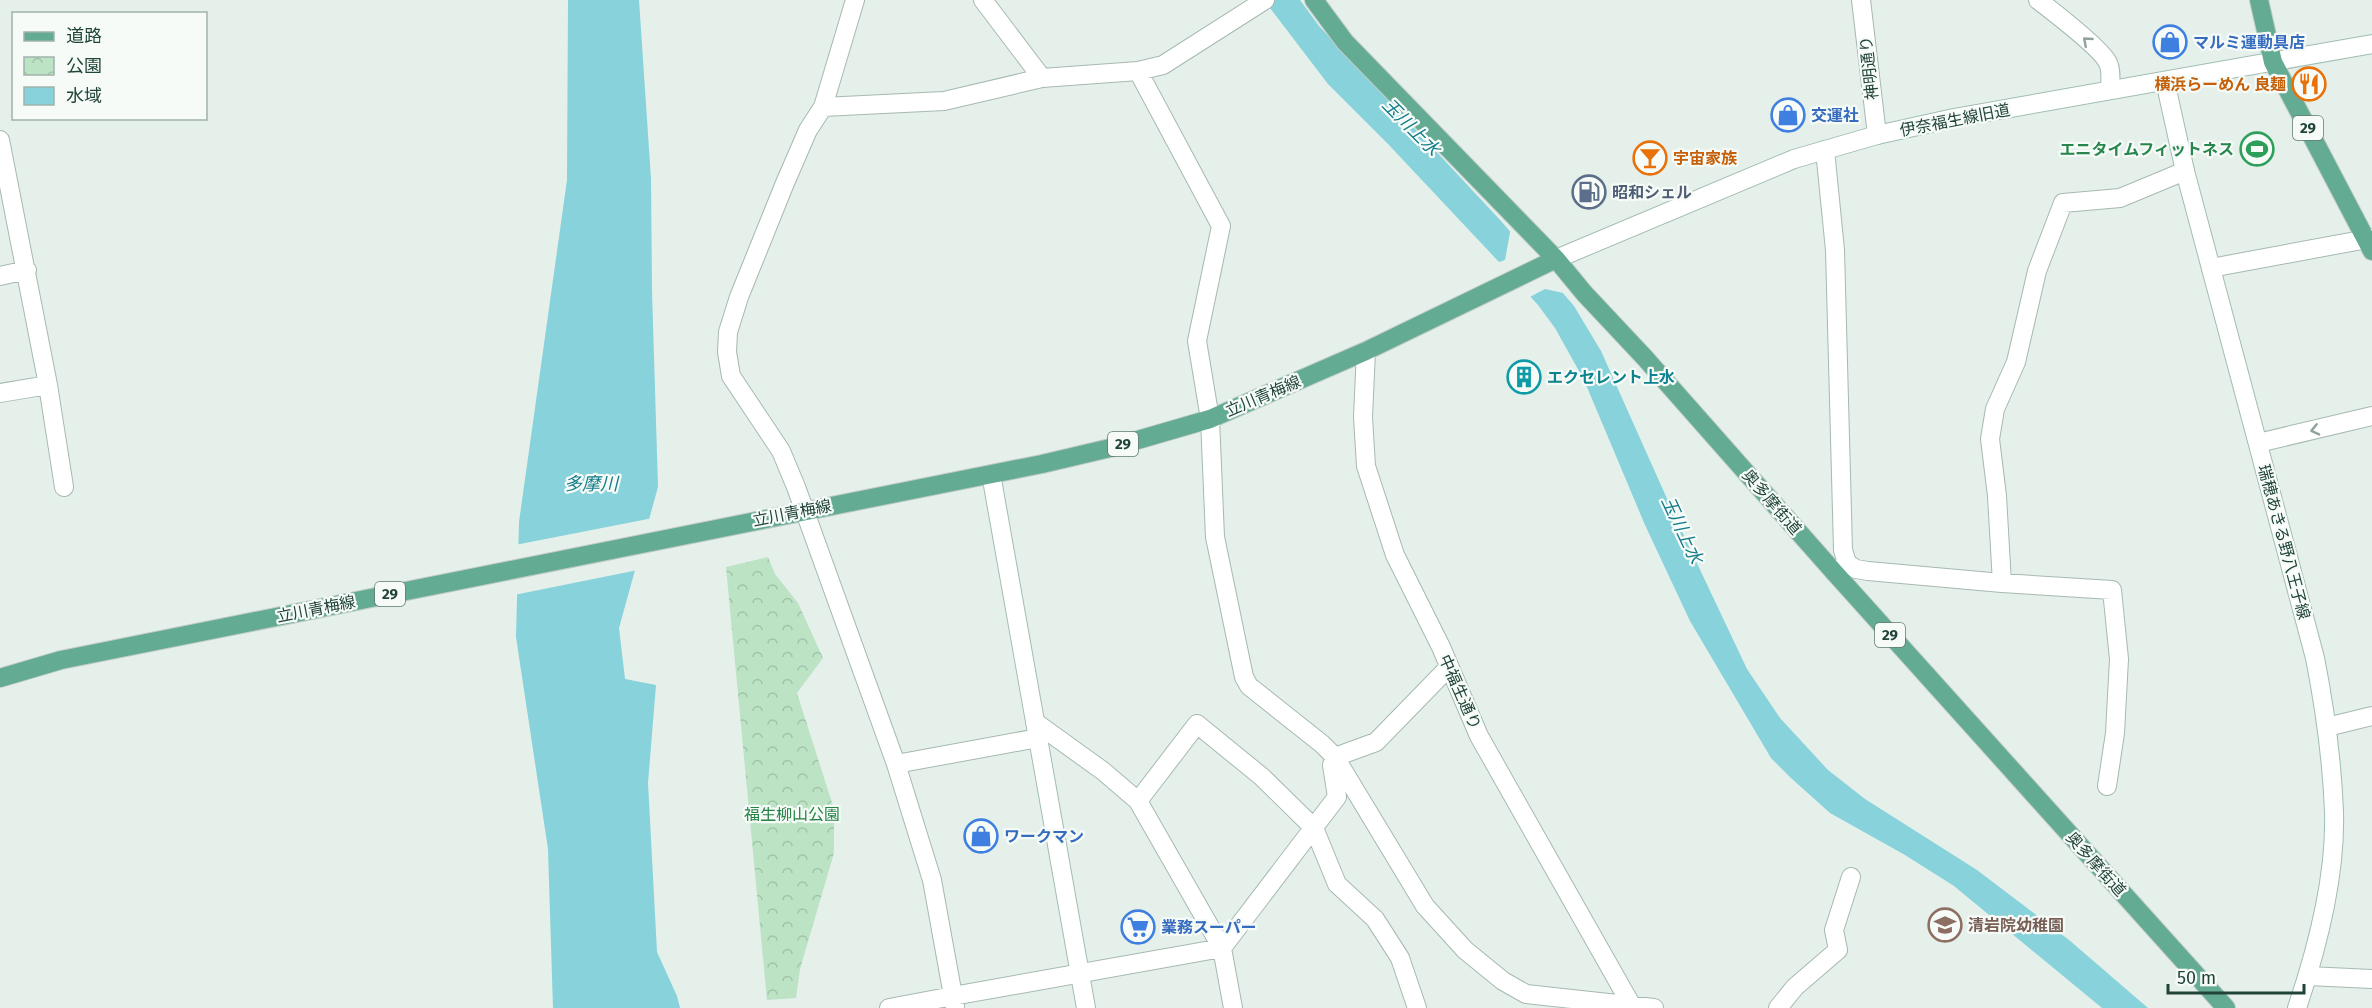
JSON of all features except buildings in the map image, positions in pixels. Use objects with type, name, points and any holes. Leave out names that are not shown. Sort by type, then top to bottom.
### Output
[{"type":"main road","name":"奥多摩街道","points":[[1314,0],[1345,42],[1840,568],[2226,1008]]},
{"type":"main road","name":"29","points":[[2259,0],[2273,62],[2370,243]]},
{"type":"main road","name":"立川青梅線","points":[[0,678],[61,660],[991,474],[1110,448],[1210,419],[1366,351],[1552,261]]},
{"type":"street","points":[[855,0],[823,107],[808,130],[739,297],[728,332],[727,351],[731,376],[781,451],[806,511],[896,764],[932,880],[954,1002]]},
{"type":"street","points":[[983,0],[1042,78]]},
{"type":"street","name":"神明通り","points":[[1861,0],[1876,135]]},
{"type":"street","points":[[2038,0],[2059,15],[2107,60],[2110,70],[2110,90]]},
{"type":"street","points":[[823,107],[944,101],[1042,78],[1138,71],[1163,64],[1263,1]]},
{"type":"street","name":"伊奈福生線旧道","points":[[1552,261],[1794,159],[1876,135],[1954,118],[2372,44]]},
{"type":"street","points":[[1138,71],[1221,226],[1197,341],[1210,419],[1215,537],[1244,677],[1249,686],[1335,757],[1425,906],[1465,950],[1503,981],[1527,993],[1654,1008]]},
{"type":"street","name":"瑞穂あきる野八王子線","points":[[2165,81],[2185,171],[2315,658],[2327,727],[2334,814],[2331,859],[2322,919],[2308,976],[2297,1008]]},
{"type":"street","points":[[0,140],[4,172],[27,270],[64,487]]},
{"type":"street","points":[[1825,150],[1835,250],[1843,550],[1840,568],[2002,583],[2112,590],[2119,659],[2115,733],[2107,786]]},
{"type":"street","points":[[2002,583],[1997,496],[1990,440],[1995,409],[2016,362],[2037,271],[2063,203],[2120,198],[2185,171]]},
{"type":"street","points":[[2211,267],[2370,243]]},
{"type":"street","points":[[0,276],[27,270]]},
{"type":"street","name":"中福生通り","points":[[1366,351],[1363,417],[1366,466],[1395,555],[1449,667],[1479,736],[1632,1007]]},
{"type":"street","points":[[0,393],[48,385]]},
{"type":"street","points":[[2258,443],[2372,416]]},
{"type":"street","points":[[991,474],[1086,1008]]},
{"type":"street","points":[[889,1008],[954,1002],[1080,973],[1222,948],[1337,797],[1332,765],[1335,757],[1376,742],[1449,667]]},
{"type":"street","points":[[2327,727],[2372,716]]},
{"type":"street","points":[[1138,801],[1197,724],[1262,777],[1314,828],[1337,884],[1375,920],[1400,958],[1417,1008]]},
{"type":"street","points":[[896,764],[1037,730],[1103,771],[1138,801],[1222,948],[1233,1008]]},
{"type":"street","points":[[1778,1008],[1795,987],[1838,950],[1834,930],[1851,877]]},
{"type":"street","points":[[2308,976],[2372,979]]},
{"type":"green space","name":"福生柳山公園","points":[[768,557],[775,574],[798,603],[823,658],[797,693],[834,809],[834,853],[800,969],[796,998],[767,1000],[726,567]]},
{"type":"water","name":"多摩川","points":[[568,0],[639,0],[651,179],[658,487],[619,628],[625,679],[656,685],[648,783],[657,952],[680,1008],[553,1008],[548,849],[516,637],[519,522],[567,180]]},
{"type":"water","name":"玉川上水","points":[[1264,0],[1300,0],[1319,26],[1501,221],[1574,306],[1601,351],[1677,521],[1747,669],[1780,718],[1828,770],[1865,799],[1977,870],[2069,940],[2148,1008],[2102,1008],[1954,886],[1905,855],[1830,813],[1771,758],[1690,621],[1645,525],[1584,380],[1555,328],[1538,305],[1499,262],[1328,84]]},
{"type":"pier","points":[[1511,227],[1568,294],[1545,289],[1528,298],[1496,263],[1505,260]]},
{"type":"pier","points":[[653,518],[638,570],[514,595],[515,545]]},
{"type":"place","name":"マルミ運動具店","points":[[2170,42]]},
{"type":"place","name":"横浜らーめん 良麺","points":[[2309,84]]},
{"type":"place","name":"交運社","points":[[1788,115]]},
{"type":"place","name":"エニタイムフィットネス","points":[[2257,149]]},
{"type":"place","name":"宇宙家族","points":[[1650,158]]},
{"type":"place","name":"昭和シェル","points":[[1589,192]]},
{"type":"place","name":"エクセレント上水","points":[[1524,377]]},
{"type":"place","name":"ワークマン","points":[[981,836]]},
{"type":"place","name":"清岩院幼稚園","points":[[1945,925]]},
{"type":"place","name":"業務スーパー","points":[[1138,927]]}]
